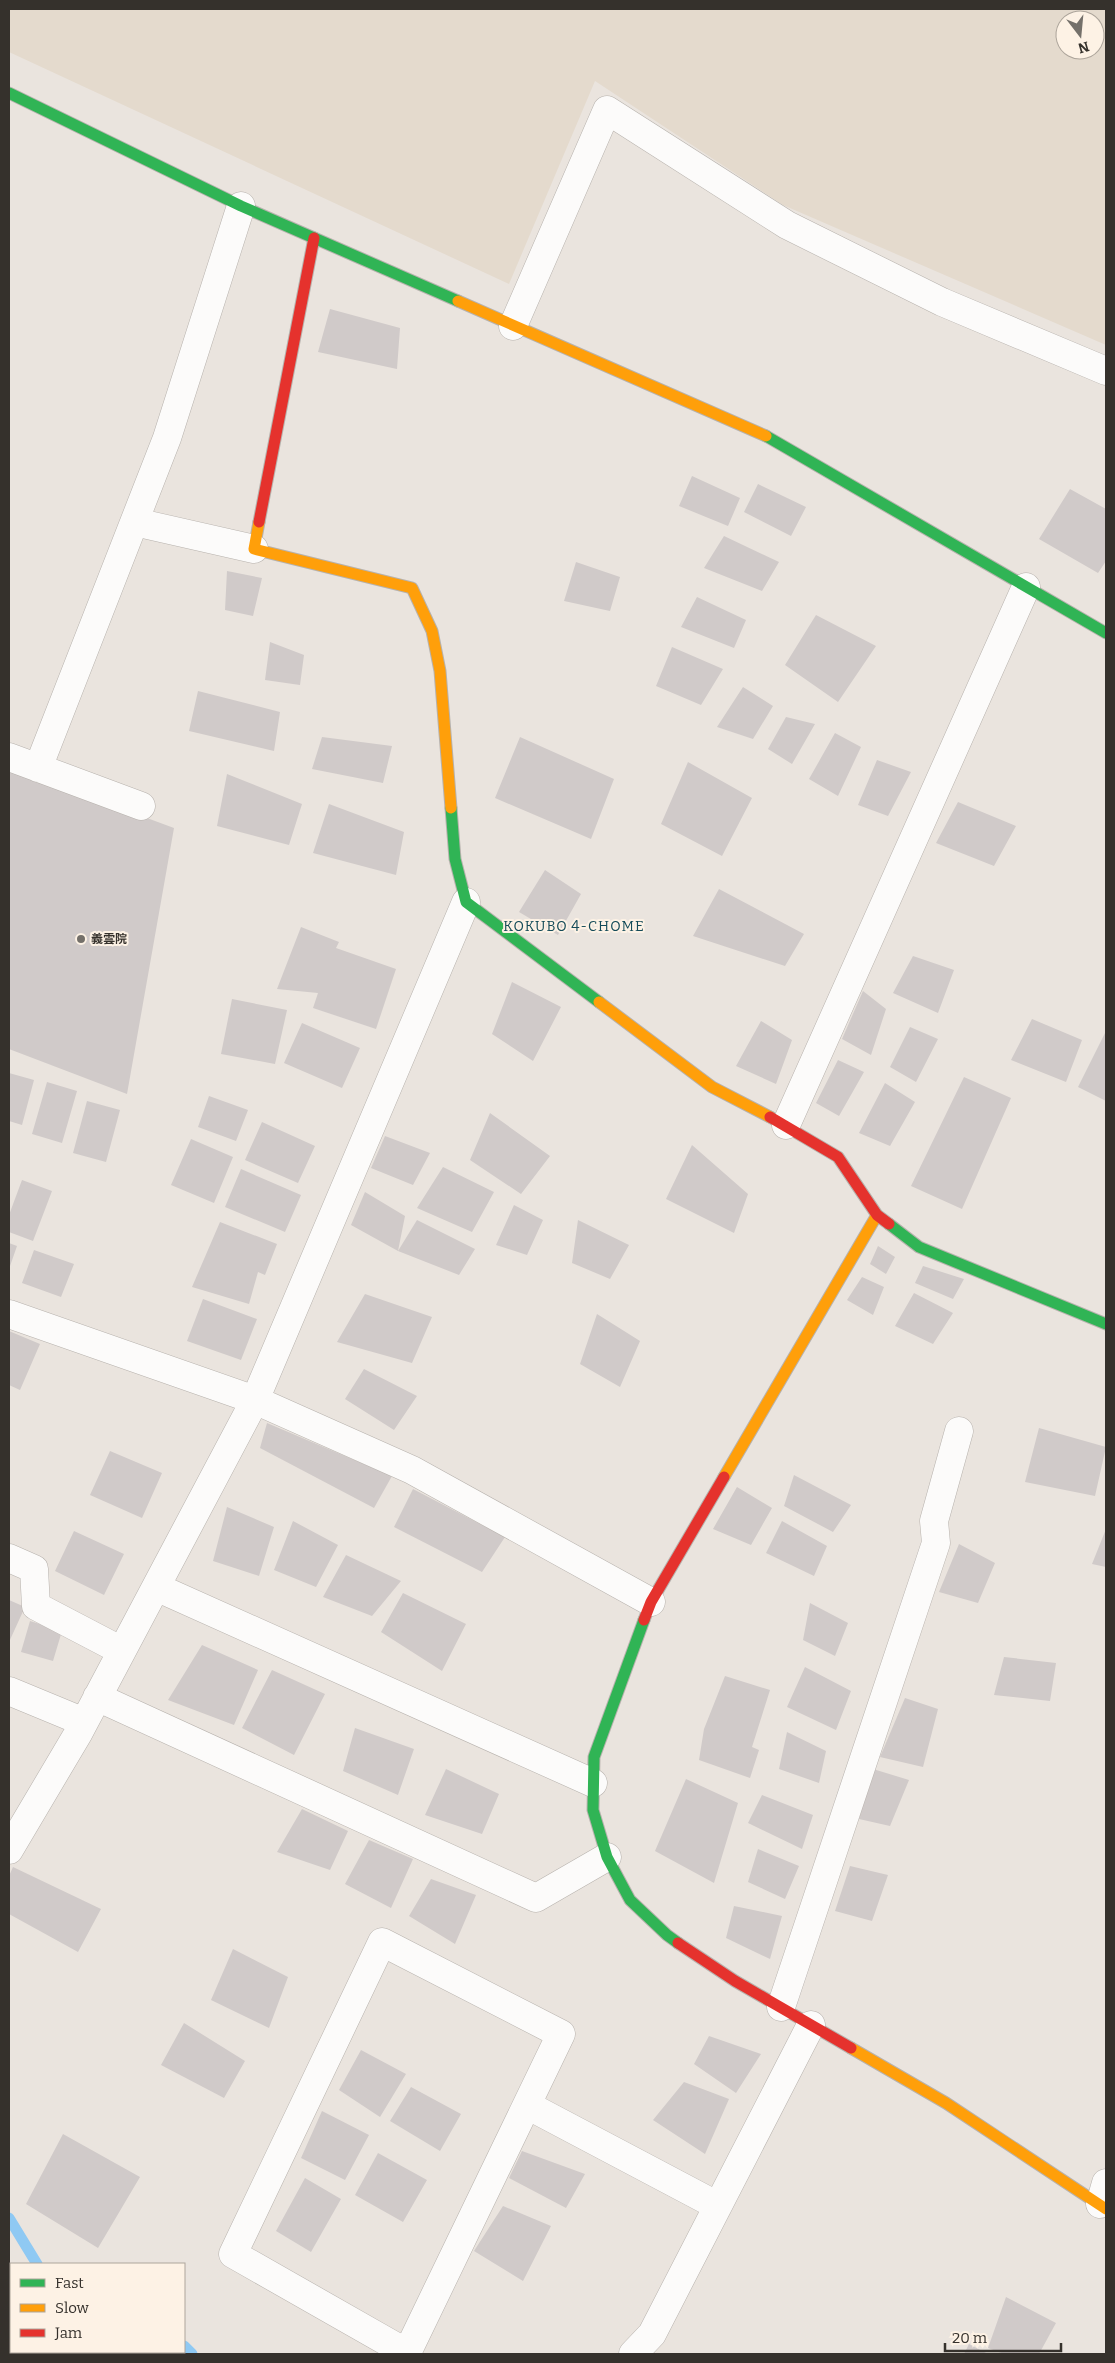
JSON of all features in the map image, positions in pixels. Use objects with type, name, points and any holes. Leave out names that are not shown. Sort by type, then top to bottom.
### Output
[{"type":"street","points":[[9,93],[240,206],[762,434],[1106,633]]},
{"type":"street","points":[[513,326],[607,110],[787,225],[942,302],[1106,371]]},
{"type":"street","points":[[38,768],[167,438],[240,206]]},
{"type":"street","points":[[254,549],[314,238]]},
{"type":"street","points":[[9,1850],[84,1722],[255,1400],[466,902],[455,859],[440,672],[432,631],[412,588],[135,522]]},
{"type":"street","points":[[786,1125],[1026,587]]},
{"type":"street","points":[[9,757],[142,806]]},
{"type":"street","points":[[466,902],[712,1088],[786,1125],[838,1157],[877,1215],[919,1247],[1106,1324]]},
{"type":"street","points":[[877,1215],[651,1602],[594,1757],[593,1810],[607,1857],[630,1900],[667,1935],[735,1981],[946,2103],[1104,2199]]},
{"type":"street","points":[[9,1314],[255,1400],[420,1474],[651,1602]]},
{"type":"street","points":[[781,2007],[936,1543],[934,1521],[959,1431]]},
{"type":"street","points":[[9,1558],[34,1569],[36,1606],[122,1651]]},
{"type":"street","points":[[156,1587],[593,1783]]},
{"type":"street","points":[[9,1691],[84,1722]]},
{"type":"street","points":[[97,1697],[536,1898],[607,1857]]},
{"type":"street","points":[[382,1942],[561,2034],[408,2354],[233,2254],[382,1942]]},
{"type":"street","points":[[632,2354],[652,2334],[811,2025]]},
{"type":"street","points":[[526,2105],[718,2206]]},
{"type":"shaded area","points":[[9,9],[1106,9],[1106,345],[783,205],[595,81],[509,284],[9,52]]},
{"type":"building","points":[[330,309],[400,328],[397,369],[318,352]]},
{"type":"building","points":[[692,476],[740,498],[728,526],[679,506]]},
{"type":"building","points":[[758,484],[806,507],[791,536],[744,512]]},
{"type":"building","points":[[1070,489],[1106,509],[1106,561],[1098,573],[1039,539]]},
{"type":"building","points":[[724,536],[779,562],[762,591],[704,568]]},
{"type":"building","points":[[576,562],[620,577],[610,611],[564,601]]},
{"type":"building","points":[[227,571],[262,578],[253,616],[225,610]]},
{"type":"building","points":[[697,597],[746,620],[734,648],[681,627]]},
{"type":"building","points":[[816,615],[876,646],[838,702],[785,665]]},
{"type":"building","points":[[270,642],[304,655],[300,685],[265,680]]},
{"type":"building","points":[[672,647],[723,669],[701,705],[656,686]]},
{"type":"building","points":[[743,687],[773,706],[753,739],[717,727]]},
{"type":"building","points":[[198,691],[280,712],[274,751],[189,731]]},
{"type":"building","points":[[786,717],[815,724],[792,764],[768,749]]},
{"type":"building","points":[[835,733],[861,747],[838,796],[809,779]]},
{"type":"building","points":[[322,737],[392,746],[383,783],[312,769]]},
{"type":"building","points":[[520,737],[614,779],[591,839],[495,798]]},
{"type":"building","points":[[877,760],[911,772],[888,816],[858,805]]},
{"type":"building","points":[[688,762],[752,798],[722,856],[661,824]]},
{"type":"building","name":"義雲院","points":[[9,767],[174,828],[127,1094],[9,1049]]},
{"type":"building","points":[[227,774],[302,804],[289,845],[217,826]]},
{"type":"building","points":[[958,802],[1016,826],[994,866],[936,843]]},
{"type":"building","points":[[329,804],[404,832],[396,875],[313,853]]},
{"type":"building","points":[[545,870],[581,894],[558,935],[519,912]]},
{"type":"building","points":[[719,889],[804,934],[785,966],[693,936]]},
{"type":"building","points":[[301,927],[339,942],[336,948],[396,969],[376,1029],[313,1008],[318,993],[277,989]]},
{"type":"building","points":[[913,956],[954,970],[938,1013],[893,993]]},
{"type":"building","points":[[512,982],[561,1007],[533,1061],[492,1034]]},
{"type":"building","points":[[863,991],[886,1009],[871,1055],[842,1039]]},
{"type":"building","points":[[232,999],[287,1010],[275,1064],[221,1054]]},
{"type":"building","points":[[1032,1019],[1082,1040],[1066,1082],[1011,1060]]},
{"type":"building","points":[[761,1021],[792,1040],[776,1084],[736,1066]]},
{"type":"building","points":[[302,1023],[360,1048],[342,1088],[284,1063]]},
{"type":"building","points":[[910,1027],[938,1039],[916,1082],[890,1067]]},
{"type":"building","points":[[1106,1034],[1106,1101],[1078,1087]]},
{"type":"building","points":[[838,1060],[864,1072],[839,1116],[816,1103]]},
{"type":"building","points":[[9,1073],[34,1080],[22,1125],[9,1121]]},
{"type":"building","points":[[964,1077],[1011,1098],[962,1209],[911,1186]]},
{"type":"building","points":[[47,1082],[77,1091],[62,1143],[32,1134]]},
{"type":"building","points":[[885,1083],[915,1102],[890,1146],[859,1133]]},
{"type":"building","points":[[209,1096],[248,1110],[236,1141],[198,1127]]},
{"type":"building","points":[[87,1101],[120,1110],[106,1162],[73,1153]]},
{"type":"building","points":[[490,1113],[550,1156],[521,1194],[470,1160]]},
{"type":"building","points":[[262,1122],[315,1146],[298,1183],[245,1160]]},
{"type":"building","points":[[385,1136],[430,1153],[413,1185],[371,1168]]},
{"type":"building","points":[[191,1139],[233,1157],[214,1203],[171,1185]]},
{"type":"building","points":[[692,1145],[748,1194],[734,1233],[666,1199]]},
{"type":"building","points":[[443,1167],[494,1192],[472,1232],[417,1208]]},
{"type":"building","points":[[241,1169],[301,1195],[285,1232],[225,1207]]},
{"type":"building","points":[[22,1180],[52,1191],[33,1241],[9,1232],[9,1215]]},
{"type":"building","points":[[365,1192],[405,1216],[398,1251],[351,1225]]},
{"type":"building","points":[[514,1205],[543,1220],[527,1255],[496,1245]]},
{"type":"building","points":[[417,1220],[475,1249],[459,1275],[398,1251]]},
{"type":"building","points":[[578,1220],[629,1245],[610,1279],[572,1263]]},
{"type":"building","points":[[220,1222],[277,1244],[265,1275],[258,1272],[249,1304],[192,1287]]},
{"type":"building","points":[[9,1243],[17,1246],[9,1269]]},
{"type":"building","points":[[878,1246],[895,1257],[886,1274],[870,1264]]},
{"type":"building","points":[[34,1250],[74,1264],[61,1297],[22,1283]]},
{"type":"building","points":[[923,1266],[964,1279],[953,1299],[915,1283]]},
{"type":"building","points":[[862,1277],[884,1287],[873,1315],[847,1300]]},
{"type":"building","points":[[914,1293],[953,1313],[933,1344],[895,1326]]},
{"type":"building","points":[[365,1294],[432,1317],[412,1363],[337,1342]]},
{"type":"building","points":[[203,1299],[257,1319],[241,1360],[187,1341]]},
{"type":"building","points":[[597,1314],[640,1341],[620,1387],[580,1364]]},
{"type":"building","points":[[9,1331],[40,1344],[20,1390],[9,1385]]},
{"type":"building","points":[[364,1369],[417,1396],[394,1430],[345,1399]]},
{"type":"building","points":[[267,1423],[392,1476],[374,1508],[260,1448]]},
{"type":"building","points":[[1039,1428],[1106,1447],[1095,1496],[1025,1482]]},
{"type":"building","points":[[110,1451],[162,1473],[142,1518],[90,1495]]},
{"type":"building","points":[[794,1475],[851,1505],[833,1532],[784,1506]]},
{"type":"building","points":[[737,1487],[772,1508],[751,1545],[713,1529]]},
{"type":"building","points":[[413,1489],[505,1537],[482,1572],[394,1527]]},
{"type":"building","points":[[227,1507],[274,1527],[259,1576],[213,1561]]},
{"type":"building","points":[[293,1521],[338,1545],[316,1587],[274,1570]]},
{"type":"building","points":[[782,1521],[827,1546],[814,1576],[766,1553]]},
{"type":"building","points":[[1106,1529],[1106,1567],[1092,1564]]},
{"type":"building","points":[[74,1531],[124,1554],[104,1595],[55,1571]]},
{"type":"building","points":[[959,1544],[995,1563],[978,1603],[939,1592]]},
{"type":"building","points":[[346,1555],[401,1581],[372,1616],[323,1597]]},
{"type":"building","points":[[403,1593],[466,1624],[442,1671],[381,1632]]},
{"type":"building","points":[[9,1600],[25,1607],[9,1642]]},
{"type":"building","points":[[810,1603],[848,1623],[835,1656],[803,1640]]},
{"type":"building","points":[[30,1621],[62,1631],[53,1661],[21,1652]]},
{"type":"building","points":[[202,1645],[258,1670],[234,1725],[168,1700]]},
{"type":"building","points":[[1004,1657],[1056,1663],[1050,1701],[994,1695]]},
{"type":"building","points":[[805,1667],[851,1691],[836,1730],[787,1707]]},
{"type":"building","points":[[272,1670],[325,1694],[294,1755],[242,1728]]},
{"type":"building","points":[[725,1676],[770,1690],[752,1747],[759,1750],[750,1778],[699,1760],[704,1729]]},
{"type":"building","points":[[905,1698],[938,1709],[923,1767],[880,1757]]},
{"type":"building","points":[[355,1728],[414,1749],[398,1795],[343,1771]]},
{"type":"building","points":[[787,1732],[826,1751],[819,1783],[779,1769]]},
{"type":"building","points":[[446,1769],[499,1794],[482,1834],[425,1815]]},
{"type":"building","points":[[873,1769],[909,1780],[890,1826],[859,1819]]},
{"type":"building","points":[[686,1779],[738,1803],[714,1883],[655,1851]]},
{"type":"building","points":[[762,1795],[813,1815],[802,1849],[748,1823]]},
{"type":"building","points":[[302,1809],[348,1831],[330,1870],[277,1852]]},
{"type":"building","points":[[369,1840],[413,1859],[391,1908],[345,1884]]},
{"type":"building","points":[[758,1849],[799,1866],[785,1899],[748,1882]]},
{"type":"building","points":[[850,1866],[888,1875],[872,1921],[835,1911]]},
{"type":"building","points":[[13,1867],[101,1909],[78,1952],[9,1914],[9,1876]]},
{"type":"building","points":[[431,1879],[476,1895],[455,1944],[409,1916]]},
{"type":"building","points":[[734,1906],[782,1916],[770,1959],[726,1938]]},
{"type":"building","points":[[233,1949],[288,1977],[269,2028],[211,2000]]},
{"type":"building","points":[[184,2023],[245,2061],[224,2098],[161,2065]]},
{"type":"building","points":[[709,2036],[761,2054],[736,2093],[694,2064]]},
{"type":"building","points":[[361,2050],[406,2074],[380,2117],[339,2090]]},
{"type":"building","points":[[684,2082],[729,2099],[705,2154],[653,2120]]},
{"type":"building","points":[[411,2087],[461,2114],[440,2151],[390,2121]]},
{"type":"building","points":[[322,2111],[369,2135],[345,2180],[301,2158]]},
{"type":"building","points":[[63,2134],[140,2177],[98,2248],[26,2204]]},
{"type":"building","points":[[522,2151],[585,2174],[566,2208],[509,2178]]},
{"type":"building","points":[[378,2153],[427,2180],[403,2222],[355,2195]]},
{"type":"building","points":[[305,2178],[341,2199],[311,2252],[276,2231]]},
{"type":"building","points":[[503,2206],[551,2226],[523,2281],[474,2251]]},
{"type":"building","points":[[10,2292],[10,2328],[9,2327]]},
{"type":"building","points":[[1006,2297],[1056,2323],[1039,2354],[1004,2354],[988,2348]]},
{"type":"building","points":[[969,2344],[988,2354],[964,2354]]},
{"type":"building","points":[[78,2353],[119,2353],[118,2354]]},
{"type":"waterway","points":[[9,2218],[36,2263]]},
{"type":"waterway","points":[[185,2347],[192,2354]]},
{"type":"traffic: fast","points":[[9,93],[241,206],[458,301]]},
{"type":"traffic: fast","points":[[766,436],[1106,633]]},
{"type":"traffic: fast","points":[[451,808],[455,859],[466,902],[599,1002]]},
{"type":"traffic: fast","points":[[889,1224],[919,1247],[1106,1324]]},
{"type":"traffic: fast","points":[[644,1620],[594,1757],[593,1810],[607,1857],[630,1900],[678,1943]]},
{"type":"traffic: slow","points":[[458,301],[766,436]]},
{"type":"traffic: slow","points":[[259,522],[254,549],[412,588],[432,631],[440,671],[451,808]]},
{"type":"traffic: slow","points":[[599,1002],[712,1087],[770,1117]]},
{"type":"traffic: slow","points":[[724,1477],[877,1215]]},
{"type":"traffic: slow","points":[[851,2048],[946,2103],[1106,2209]]},
{"type":"traffic: jam","points":[[259,522],[314,238]]},
{"type":"traffic: jam","points":[[770,1117],[838,1157],[877,1215],[889,1224]]},
{"type":"traffic: jam","points":[[644,1620],[651,1602],[724,1477]]},
{"type":"traffic: jam","points":[[678,1943],[735,1981],[851,2048]]},
{"type":"place","name":"義雲院","points":[[81,939]]},
{"type":"district","name":"KOKUBO 4-CHOME","points":[[574,926]]}]
